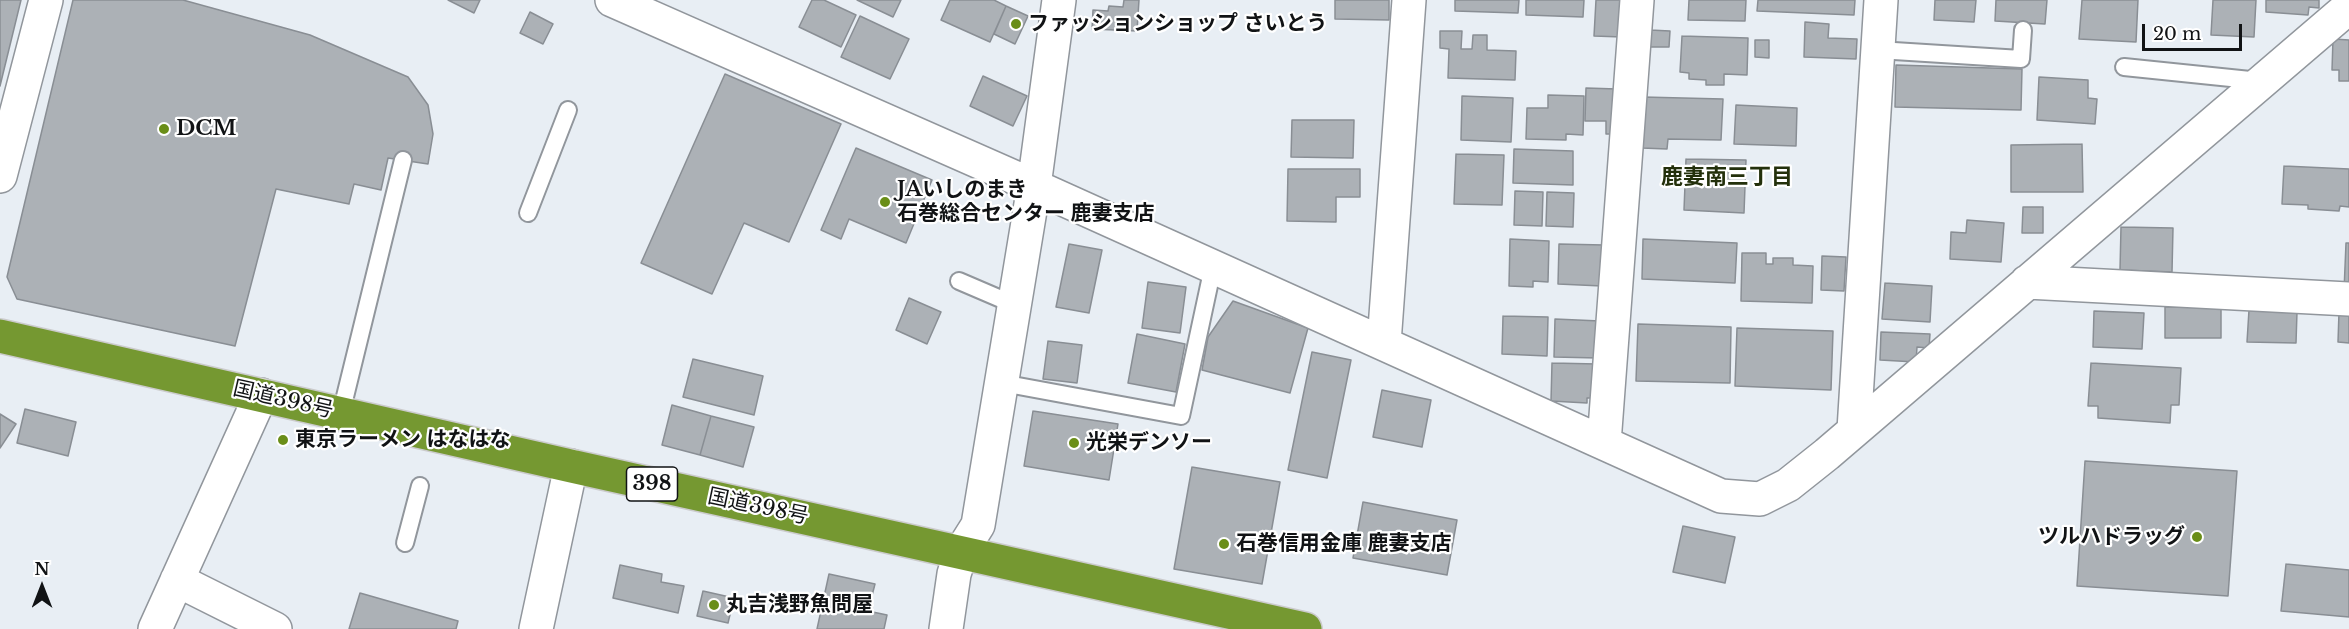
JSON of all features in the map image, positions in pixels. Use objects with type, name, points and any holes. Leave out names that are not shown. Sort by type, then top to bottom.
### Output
[{"type":"highway","name":"国道398号","points":[[0,336],[1305,629]]},
{"type":"street","points":[[3,155],[46,0]]},
{"type":"street","points":[[612,0],[1034,186],[1721,496],[1760,499],[1788,485],[1854,430],[2349,7]]},
{"type":"street","points":[[1384,343],[1409,0]]},
{"type":"street","points":[[1604,443],[1637,0]]},
{"type":"street","points":[[1854,430],[1881,0]]},
{"type":"street","points":[[946,629],[954,574],[961,552],[978,525],[1034,186],[1057,1]]},
{"type":"street","points":[[2027,282],[2349,299]]},
{"type":"street","points":[[154,629],[261,395]]},
{"type":"street","points":[[536,629],[571,466]]},
{"type":"street","points":[[177,580],[275,629]]},
{"type":"lane","points":[[1878,50],[2022,59],[2023,30]]},
{"type":"lane","points":[[2124,67],[2263,81]]},
{"type":"lane","points":[[528,213],[568,110]]},
{"type":"lane","points":[[341,413],[403,160]]},
{"type":"lane","points":[[1002,383],[1181,416],[1213,267]]},
{"type":"lane","points":[[959,281],[1015,305]]},
{"type":"lane","points":[[405,543],[420,486]]},
{"type":"building","points":[[0,0],[21,0],[0,86]]},
{"type":"building","points":[[73,0],[183,0],[310,35],[408,77],[428,105],[433,134],[428,164],[388,158],[381,190],[354,184],[349,204],[276,189],[235,346],[17,299],[7,277]]},
{"type":"building","points":[[448,0],[480,0],[474,13]]},
{"type":"building","points":[[812,0],[824,0],[856,15],[841,47],[799,27]]},
{"type":"building","points":[[857,0],[901,0],[893,17]]},
{"type":"building","points":[[950,0],[994,0],[1006,6],[990,42],[941,20]]},
{"type":"building","points":[[1124,0],[1139,0],[1137,31],[1092,29],[1093,10],[1108,11],[1109,6],[1123,7]]},
{"type":"building","points":[[1335,0],[1389,0],[1389,20],[1335,19]]},
{"type":"building","points":[[1455,0],[1519,0],[1518,13],[1455,11]]},
{"type":"building","points":[[1526,0],[1584,0],[1583,17],[1526,15]]},
{"type":"building","points":[[1596,0],[1623,0],[1622,37],[1594,36]]},
{"type":"building","points":[[1689,0],[1746,0],[1745,21],[1688,20]]},
{"type":"building","points":[[1758,0],[1855,0],[1854,15],[1757,11]]},
{"type":"building","points":[[1935,0],[1976,0],[1974,22],[1934,20]]},
{"type":"building","points":[[1996,0],[2047,0],[2045,24],[1995,21]]},
{"type":"building","points":[[2082,0],[2138,0],[2136,42],[2079,39]]},
{"type":"building","points":[[2213,0],[2256,0],[2254,37],[2211,35]]},
{"type":"building","points":[[2266,0],[2319,0],[2319,8],[2309,7],[2308,15],[2266,12]]},
{"type":"building","points":[[1006,6],[1028,16],[1015,44],[994,34]]},
{"type":"building","points":[[530,12],[553,24],[543,44],[520,33]]},
{"type":"building","points":[[860,16],[909,39],[890,79],[841,57]]},
{"type":"building","points":[[1805,22],[1829,24],[1828,38],[1857,39],[1856,59],[1804,57]]},
{"type":"building","points":[[1650,30],[1670,31],[1669,47],[1649,47]]},
{"type":"building","points":[[1440,31],[1462,31],[1461,49],[1472,49],[1473,35],[1487,35],[1487,50],[1516,51],[1515,80],[1448,78],[1449,49],[1440,48]]},
{"type":"building","points":[[1682,36],[1748,38],[1747,75],[1724,74],[1724,85],[1706,85],[1706,80],[1689,79],[1689,73],[1680,72]]},
{"type":"building","points":[[2333,39],[2349,40],[2349,81],[2339,81],[2339,70],[2332,70]]},
{"type":"building","points":[[1755,40],[1769,40],[1769,58],[1755,57]]},
{"type":"building","points":[[1896,65],[2022,69],[2021,110],[1895,107]]},
{"type":"building","points":[[725,74],[841,124],[789,242],[744,223],[712,294],[641,263]]},
{"type":"building","points":[[983,76],[1027,96],[1013,126],[970,106]]},
{"type":"building","points":[[2039,77],[2088,80],[2088,98],[2097,99],[2095,124],[2037,120]]},
{"type":"building","points":[[1586,88],[1617,89],[1615,134],[1606,134],[1606,121],[1585,121]]},
{"type":"building","points":[[1548,95],[1584,96],[1583,135],[1566,134],[1566,140],[1526,139],[1527,108],[1548,108]]},
{"type":"building","points":[[1462,96],[1513,98],[1511,142],[1461,140]]},
{"type":"building","points":[[1643,97],[1723,99],[1721,140],[1668,139],[1667,149],[1642,148]]},
{"type":"building","points":[[1736,105],[1797,108],[1796,146],[1734,144]]},
{"type":"building","points":[[1292,120],[1354,120],[1353,158],[1291,157]]},
{"type":"building","points":[[2082,144],[2083,192],[2011,192],[2011,145]]},
{"type":"building","points":[[856,148],[932,180],[906,243],[849,219],[841,239],[821,230]]},
{"type":"building","points":[[1514,149],[1573,151],[1573,185],[1513,183]]},
{"type":"building","points":[[1456,154],[1504,155],[1502,205],[1454,204]]},
{"type":"building","points":[[1686,159],[1746,160],[1744,213],[1684,210]]},
{"type":"building","points":[[2284,166],[2349,169],[2349,207],[2340,206],[2339,211],[2308,209],[2308,205],[2282,204]]},
{"type":"building","points":[[1288,169],[1360,169],[1360,197],[1336,197],[1336,222],[1287,221]]},
{"type":"building","points":[[1515,191],[1543,192],[1542,226],[1514,225]]},
{"type":"building","points":[[1547,192],[1574,193],[1573,227],[1546,226]]},
{"type":"building","points":[[2023,207],[2043,207],[2043,233],[2022,233]]},
{"type":"building","points":[[1967,220],[2004,223],[2001,262],[1950,259],[1951,232],[1966,233]]},
{"type":"building","points":[[2121,227],[2173,228],[2172,272],[2120,270]]},
{"type":"building","points":[[1510,239],[1549,241],[1548,282],[1533,281],[1533,287],[1509,286]]},
{"type":"building","points":[[1643,239],[1737,243],[1735,283],[1642,279]]},
{"type":"building","points":[[2346,243],[2349,243],[2349,291],[2344,291]]},
{"type":"building","points":[[1069,244],[1102,250],[1089,313],[1056,307]]},
{"type":"building","points":[[1559,244],[1604,245],[1602,286],[1558,284]]},
{"type":"building","points":[[1742,253],[1766,253],[1766,264],[1773,264],[1773,258],[1793,258],[1793,265],[1813,266],[1812,303],[1741,301]]},
{"type":"building","points":[[1822,256],[1846,257],[1844,291],[1821,290]]},
{"type":"building","points":[[1148,282],[1186,287],[1180,333],[1142,328]]},
{"type":"building","points":[[1885,283],[1932,286],[1930,322],[1882,319]]},
{"type":"building","points":[[909,298],[941,312],[927,344],[896,330]]},
{"type":"building","points":[[1233,301],[1308,328],[1290,393],[1202,370],[1208,337]]},
{"type":"building","points":[[2165,307],[2221,307],[2221,338],[2165,338]]},
{"type":"building","points":[[2249,310],[2297,312],[2296,343],[2247,342]]},
{"type":"building","points":[[2094,311],[2144,313],[2142,349],[2093,347]]},
{"type":"building","points":[[2339,312],[2349,313],[2349,343],[2338,342]]},
{"type":"building","points":[[1503,316],[1548,317],[1547,356],[1502,354]]},
{"type":"building","points":[[1555,319],[1600,321],[1598,358],[1554,357]]},
{"type":"building","points":[[1638,324],[1731,327],[1730,383],[1636,381]]},
{"type":"building","points":[[1737,328],[1833,331],[1831,390],[1735,386]]},
{"type":"building","points":[[1881,332],[1930,334],[1929,348],[1917,347],[1916,362],[1880,360]]},
{"type":"building","points":[[1137,334],[1185,344],[1176,392],[1128,383]]},
{"type":"building","points":[[1048,341],[1082,345],[1077,383],[1043,379]]},
{"type":"building","points":[[1312,352],[1351,360],[1327,478],[1288,470]]},
{"type":"building","points":[[693,359],[763,376],[754,415],[683,397]]},
{"type":"building","points":[[1552,363],[1597,364],[1597,398],[1587,398],[1587,403],[1551,401]]},
{"type":"building","points":[[2091,363],[2181,368],[2179,405],[2171,405],[2170,423],[2098,418],[2098,406],[2088,406]]},
{"type":"building","points":[[1382,390],[1431,400],[1422,447],[1373,437]]},
{"type":"building","points":[[672,405],[711,416],[700,455],[662,445]]},
{"type":"building","points":[[25,409],[76,422],[68,456],[17,443]]},
{"type":"building","points":[[1033,411],[1118,424],[1109,480],[1024,466]]},
{"type":"building","points":[[0,414],[16,424],[0,448]]},
{"type":"building","points":[[711,416],[754,427],[743,467],[700,455]]},
{"type":"building","points":[[2085,461],[2237,471],[2228,596],[2077,586]]},
{"type":"building","points":[[1192,467],[1280,482],[1262,584],[1174,569]]},
{"type":"building","points":[[1363,502],[1457,520],[1447,575],[1353,558]]},
{"type":"building","points":[[1683,526],[1735,537],[1725,583],[1673,572]]},
{"type":"building","points":[[2286,564],[2349,570],[2349,617],[2281,611]]},
{"type":"building","points":[[620,565],[662,574],[661,582],[684,586],[678,613],[613,598]]},
{"type":"building","points":[[829,574],[875,584],[868,611],[887,615],[884,629],[817,629]]},
{"type":"building","points":[[703,591],[734,598],[728,623],[697,616]]},
{"type":"building","points":[[360,593],[458,621],[456,629],[349,629]]},
{"type":"place","name":"ファッションショップ さいとう","points":[[1016,24]]},
{"type":"place","name":"DCM","points":[[164,129]]},
{"type":"place","name":"JAいしのまき 石巻総合センター 鹿妻支店","points":[[885,202]]},
{"type":"place","name":"東京ラーメン はなはな","points":[[283,440]]},
{"type":"place","name":"光栄デンソー","points":[[1074,443]]},
{"type":"place","name":"ツルハドラッグ","points":[[2197,537]]},
{"type":"place","name":"石巻信用金庫 鹿妻支店","points":[[1224,544]]},
{"type":"place","name":"丸吉浅野魚問屋","points":[[714,605]]},
{"type":"district","name":"鹿妻南三丁目","points":[[1727,178]]}]
